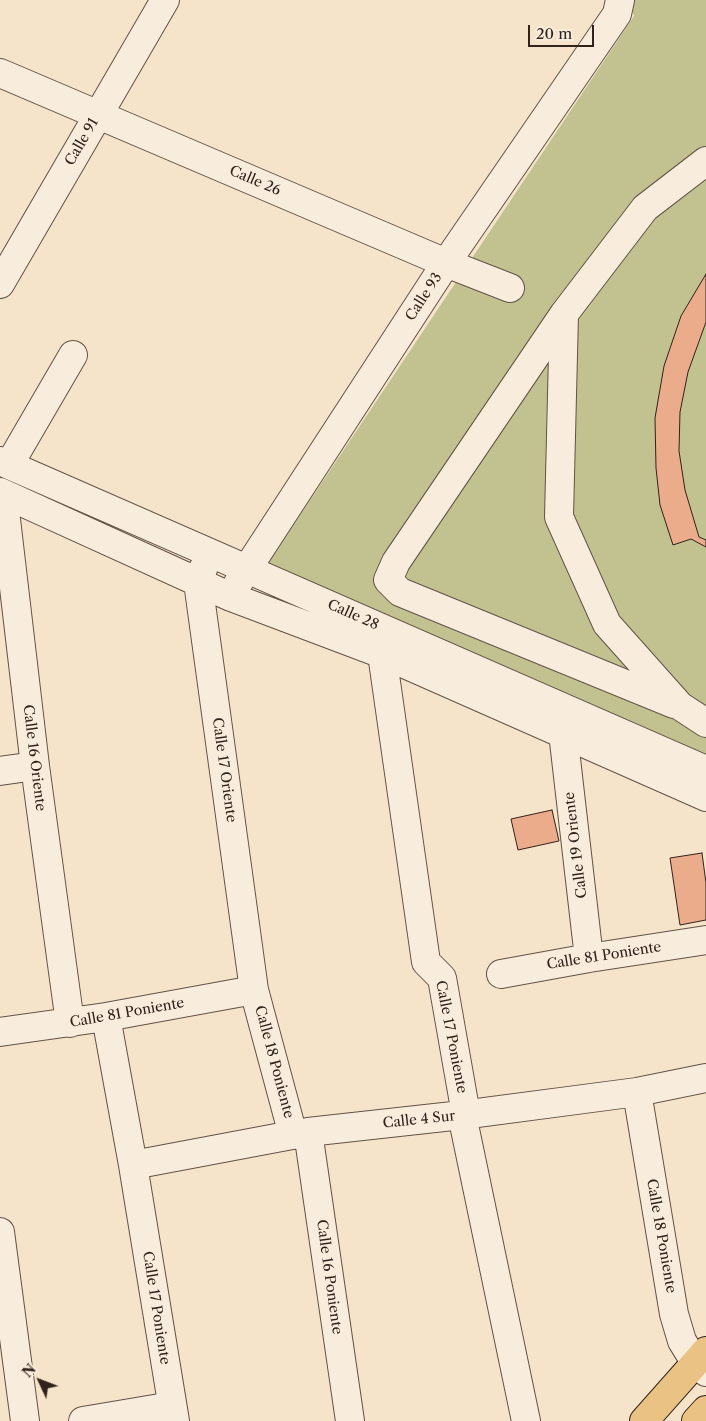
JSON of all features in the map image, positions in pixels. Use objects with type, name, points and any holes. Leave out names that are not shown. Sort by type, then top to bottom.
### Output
[{"type":"main road","points":[[644,1421],[702,1362]]},
{"type":"main road","points":[[696,1421],[706,1410]]},
{"type":"street","name":"Calle 91","points":[[0,284],[165,0]]},
{"type":"street","name":"Calle 93","points":[[231,596],[247,568],[446,263],[617,14],[620,0]]},
{"type":"street","name":"Calle 26","points":[[0,73],[98,113],[446,263],[510,288]]},
{"type":"street","points":[[706,161],[645,208],[564,314],[396,562],[388,580],[400,592],[680,706],[706,723]]},
{"type":"street","points":[[564,314],[560,516],[607,624],[680,706]]},
{"type":"street","points":[[5,463],[73,355]]},
{"type":"street","name":"Calle 28","points":[[5,463],[247,568],[698,780]]},
{"type":"street","name":"Calle 28","points":[[2,493],[198,582],[382,654],[563,733],[698,780]]},
{"type":"street","name":"Calle 16 Oriente","points":[[2,493],[34,766],[70,1023]]},
{"type":"street","points":[[198,582],[210,553]]},
{"type":"street","name":"Calle 17 Oriente","points":[[198,582],[254,990]]},
{"type":"street","name":"Calle 17 Poniente","points":[[382,654],[426,962],[442,978],[464,1103],[462,1115],[526,1421]]},
{"type":"street","name":"Calle 19 Oriente","points":[[563,733],[589,958]]},
{"type":"street","points":[[698,780],[706,736]]},
{"type":"street","points":[[0,771],[34,766]]},
{"type":"street","name":"Calle 81 Poniente","points":[[501,974],[706,940]]},
{"type":"street","name":"Calle 81 Poniente","points":[[0,1032],[70,1023],[254,990]]},
{"type":"street","name":"Calle 18 Poniente","points":[[254,990],[301,1133]]},
{"type":"street","name":"Calle 17 Poniente","points":[[106,1017],[133,1164],[173,1413]]},
{"type":"street","name":"Calle 4 Sur","points":[[133,1164],[301,1133],[462,1115],[637,1092],[706,1078]]},
{"type":"street","name":"Calle 18 Poniente","points":[[637,1092],[674,1314],[682,1341],[702,1362]]},
{"type":"street","name":"Calle 16 Poniente","points":[[301,1133],[350,1421]]},
{"type":"street","points":[[0,1232],[9,1376],[25,1421]]},
{"type":"street","points":[[83,1421],[173,1413]]},
{"type":"green space","points":[[629,0],[706,0],[706,770],[260,575],[634,16]]},
{"type":"building","points":[[706,274],[706,322],[688,372],[680,412],[679,451],[685,490],[699,537],[706,540],[706,547],[691,539],[673,545],[660,505],[656,468],[655,418],[664,366],[681,316]]},
{"type":"building","points":[[552,810],[559,841],[518,850],[511,819]]},
{"type":"building","points":[[702,853],[706,883],[706,920],[680,925],[670,858]]}]
